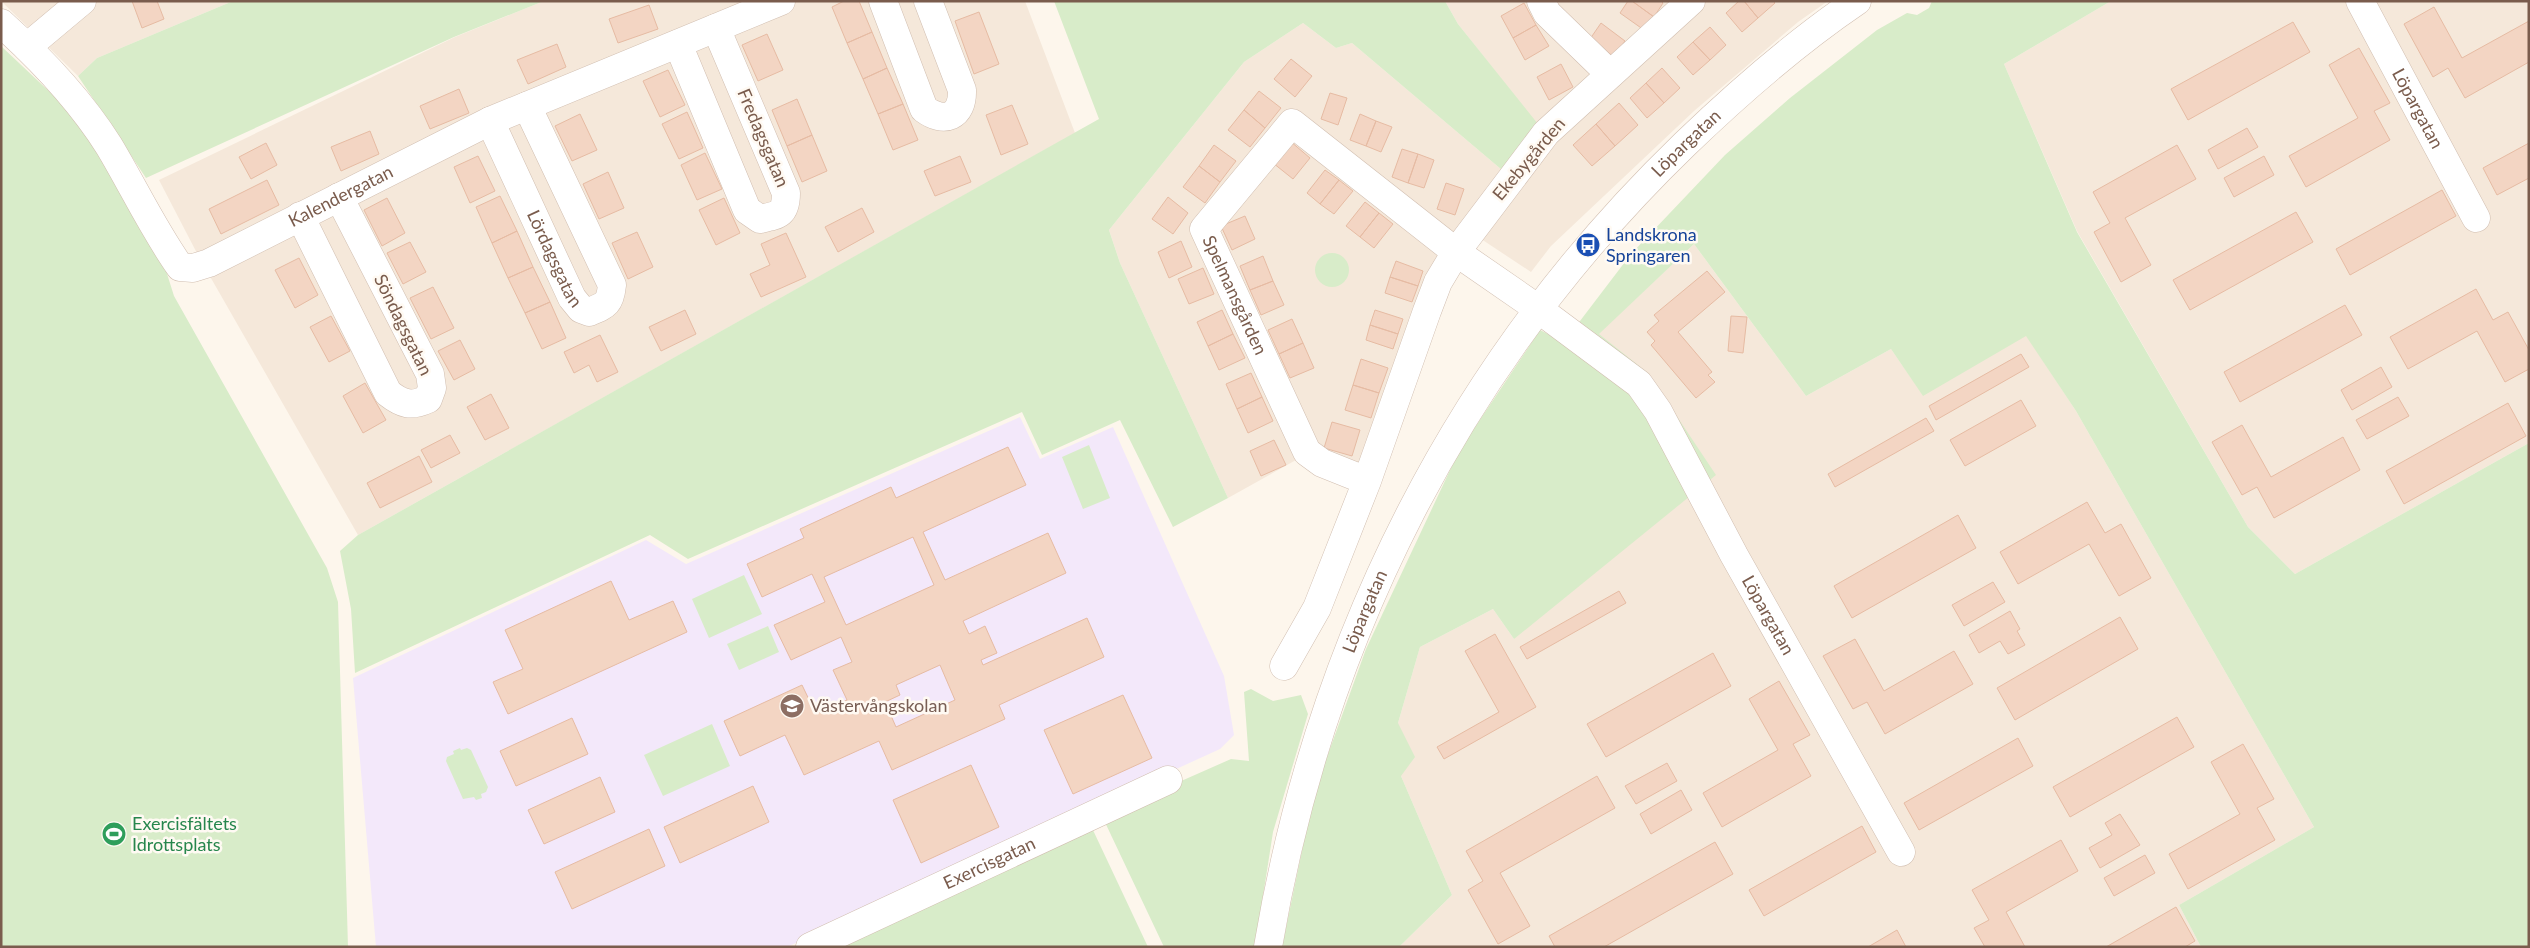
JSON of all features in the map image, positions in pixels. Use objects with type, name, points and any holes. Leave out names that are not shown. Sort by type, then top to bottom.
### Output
[{"type":"street","points":[[27,47],[82,1]]},
{"type":"street","name":"Kalendergatan","points":[[1,23],[27,47],[68,91],[107,144],[180,267],[193,268],[209,263],[490,121],[781,1]]},
{"type":"street","points":[[883,1],[924,109],[935,117],[945,117],[956,112],[962,102],[962,90],[928,1]]},
{"type":"street","points":[[1541,1],[1547,13],[1610,74]]},
{"type":"street","name":"Ekebygården","points":[[1456,252],[1546,133],[1691,1]]},
{"type":"street","name":"Löpargatan","points":[[1268,947],[1283,870],[1305,781],[1317,739],[1363,613],[1386,560],[1428,477],[1486,382],[1538,308],[1590,243],[1648,180],[1724,106],[1817,30],[1857,1]]},
{"type":"street","name":"Löpargatan","points":[[2360,1],[2476,218]]},
{"type":"street","name":"Fredagsgatan","points":[[678,44],[747,210],[760,219],[779,214],[786,206],[786,193],[716,28]]},
{"type":"street","name":"Lördagsgatan","points":[[490,121],[572,298],[581,309],[589,312],[605,306],[611,297],[612,285],[527,106]]},
{"type":"street","name":"Spelmansgården","points":[[1367,481],[1322,463],[1307,452],[1204,229],[1292,123],[1456,252],[1538,308]]},
{"type":"street","name":"Söndagsgatan","points":[[300,216],[388,392],[397,400],[409,405],[428,398],[432,388],[430,374],[339,197]]},
{"type":"street","points":[[1284,666],[1317,608],[1367,481],[1438,282],[1456,252]]},
{"type":"street","name":"Löpargatan","points":[[1538,308],[1639,384],[1658,411],[1734,555],[1901,852]]},
{"type":"street","name":"Exercisgatan","points":[[810,947],[1168,780]]},
{"type":"shaded area","points":[[1,1],[233,1],[97,58],[78,76]]},
{"type":"shaded area","points":[[544,1],[1025,1],[1075,133],[358,535],[200,259],[159,180],[455,37]]},
{"type":"shaded area","points":[[1445,1],[1828,1],[1798,22],[1694,111],[1551,246],[1531,272],[1463,227],[1356,482],[1296,460],[1228,498],[1120,263],[1109,230],[1244,62],[1303,23],[1336,48],[1352,43],[1502,170],[1537,124],[1458,24]]},
{"type":"shaded area","points":[[2111,1],[2529,1],[2529,443],[2295,574],[2248,527],[2077,231],[2004,64]]},
{"type":"shaded area","points":[[1694,244],[1806,396],[1891,349],[1923,395],[2026,335],[2076,411],[2314,827],[2179,905],[2201,947],[1399,947],[1452,895],[1401,776],[1398,723],[1420,647],[1493,609],[1514,639],[1648,373],[1598,334]]},
{"type":"shaded area","name":"Västervångskolan","points":[[1020,417],[1040,459],[1113,427],[1224,676],[1234,735],[1220,749],[787,947],[376,947],[353,678],[646,540],[686,564]]},
{"type":"green space","points":[[233,1],[544,1],[454,37],[146,178],[78,76],[97,58]]},
{"type":"green space","points":[[1054,1],[1445,1],[1458,24],[1538,124],[1502,170],[1352,43],[1336,48],[1303,23],[1244,62],[1109,230],[1120,263],[1228,498],[1173,527],[1120,420],[1042,455],[1022,412],[688,559],[650,535],[355,673],[351,609],[340,551],[358,535],[1099,119]]},
{"type":"green space","points":[[1932,1],[2111,1],[2004,64],[2077,232],[2248,527],[2295,574],[2529,443],[2529,947],[2201,947],[2179,905],[2314,827],[2076,411],[2026,336],[1923,396],[1891,349],[1806,396],[1694,244],[1599,334],[1648,373],[1716,475],[1514,639],[1493,609],[1420,647],[1398,723],[1415,757],[1401,776],[1452,895],[1399,947],[1282,947],[1314,793],[1366,649],[1459,451],[1540,330],[1564,342],[1631,254],[1725,155],[1790,98],[1877,30],[1907,13],[1917,15],[1929,8]]},
{"type":"green space","points":[[1,46],[71,112],[101,148],[163,261],[174,296],[327,568],[338,602],[348,947],[1,947]]},
{"type":"green space","points":[[1332,253],[1344,258],[1349,270],[1344,282],[1332,287],[1320,282],[1315,270],[1320,258]]},
{"type":"green space","points":[[1089,445],[1110,498],[1083,509],[1062,457]]},
{"type":"green space","points":[[744,575],[762,614],[709,638],[692,599]]},
{"type":"green space","points":[[768,626],[779,652],[739,670],[727,644]]},
{"type":"green space","points":[[1251,689],[1273,701],[1301,695],[1308,714],[1273,832],[1255,947],[1164,947],[1102,816],[1231,759],[1249,761],[1244,692]]},
{"type":"green space","points":[[712,724],[730,766],[663,796],[644,755]]},
{"type":"green space","points":[[460,748],[461,750],[467,748],[471,750],[488,787],[486,792],[481,794],[482,798],[476,800],[474,797],[463,799],[446,761],[447,757],[454,754],[453,751]]},
{"type":"green space","points":[[1092,828],[1148,947],[827,947]]},
{"type":"building","points":[[132,1],[157,1],[164,19],[142,28]]},
{"type":"building","points":[[844,1],[859,1],[872,32],[847,43],[832,7]]},
{"type":"building","points":[[1628,1],[1632,1],[1654,17],[1644,30],[1620,13]]},
{"type":"building","points":[[1632,1],[1661,1],[1663,3],[1654,17]]},
{"type":"building","points":[[1739,1],[1744,1],[1758,18],[1742,32],[1726,13]]},
{"type":"building","points":[[1744,1],[1773,1],[1775,3],[1758,18]]},
{"type":"building","points":[[1524,3],[1536,25],[1513,38],[1501,16]]},
{"type":"building","points":[[649,5],[658,29],[618,43],[609,19]]},
{"type":"building","points":[[2434,7],[2462,58],[2529,21],[2529,62],[2465,98],[2448,68],[2433,77],[2404,24]]},
{"type":"building","points":[[979,12],[999,64],[974,74],[955,21]]},
{"type":"building","points":[[2293,22],[2310,52],[2188,120],[2171,89]]},
{"type":"building","points":[[1601,23],[1625,41],[1614,57],[1590,39]]},
{"type":"building","points":[[1536,25],[1549,46],[1525,60],[1513,38]]},
{"type":"building","points":[[1710,27],[1726,45],[1710,60],[1693,42]]},
{"type":"building","points":[[872,32],[887,68],[863,79],[847,43]]},
{"type":"building","points":[[767,34],[783,70],[758,81],[742,45]]},
{"type":"building","points":[[1693,42],[1710,60],[1693,75],[1677,57]]},
{"type":"building","points":[[557,44],[566,67],[528,84],[517,60]]},
{"type":"building","points":[[2359,48],[2390,103],[2374,111],[2390,140],[2306,187],[2289,156],[2358,118],[2329,65]]},
{"type":"building","points":[[1291,59],[1312,76],[1295,97],[1274,79]]},
{"type":"building","points":[[1561,64],[1573,87],[1549,100],[1537,77]]},
{"type":"building","points":[[887,68],[903,104],[878,114],[863,79]]},
{"type":"building","points":[[1662,68],[1680,88],[1664,103],[1646,83]]},
{"type":"building","points":[[668,70],[685,105],[660,117],[643,81]]},
{"type":"building","points":[[1646,83],[1664,103],[1647,118],[1630,98]]},
{"type":"building","points":[[459,89],[469,113],[430,129],[420,106]]},
{"type":"building","points":[[1259,91],[1281,108],[1265,128],[1244,110]]},
{"type":"building","points":[[1330,93],[1347,98],[1338,125],[1321,119]]},
{"type":"building","points":[[797,99],[812,135],[787,146],[772,110]]},
{"type":"building","points":[[1619,103],[1638,125],[1615,146],[1596,124]]},
{"type":"building","points":[[903,104],[918,140],[893,150],[878,114]]},
{"type":"building","points":[[1012,105],[1028,144],[1001,155],[986,115]]},
{"type":"building","points":[[1244,110],[1265,128],[1250,147],[1228,130]]},
{"type":"building","points":[[687,112],[703,148],[679,159],[662,124]]},
{"type":"building","points":[[580,114],[597,150],[572,161],[555,126]]},
{"type":"building","points":[[1360,114],[1376,121],[1366,146],[1350,140]]},
{"type":"building","points":[[1376,121],[1392,127],[1381,152],[1366,146]]},
{"type":"building","points":[[1596,124],[1615,146],[1592,166],[1573,145]]},
{"type":"building","points":[[2247,128],[2258,147],[2218,169],[2208,150]]},
{"type":"building","points":[[370,131],[379,154],[341,171],[331,147]]},
{"type":"building","points":[[812,135],[827,171],[802,182],[787,146]]},
{"type":"building","points":[[1290,141],[1310,158],[1293,179],[1273,163]]},
{"type":"building","points":[[266,143],[277,165],[251,179],[239,157]]},
{"type":"building","points":[[2529,143],[2529,178],[2497,195],[2483,168]]},
{"type":"building","points":[[1214,145],[1236,161],[1220,182],[1199,166]]},
{"type":"building","points":[[2177,145],[2196,179],[2125,218],[2151,265],[2121,282],[2094,232],[2110,223],[2093,192]]},
{"type":"building","points":[[1402,149],[1418,154],[1408,183],[1392,177]]},
{"type":"building","points":[[705,153],[722,189],[697,200],[681,165]]},
{"type":"building","points":[[1418,154],[1434,160],[1424,188],[1408,183]]},
{"type":"building","points":[[478,156],[495,191],[470,203],[454,167]]},
{"type":"building","points":[[960,156],[971,182],[935,196],[924,171]]},
{"type":"building","points":[[2264,156],[2274,175],[2234,197],[2224,178]]},
{"type":"building","points":[[1199,166],[1220,182],[1205,203],[1183,187]]},
{"type":"building","points":[[1325,170],[1339,180],[1320,204],[1307,193]]},
{"type":"building","points":[[608,172],[624,208],[599,219],[583,184]]},
{"type":"building","points":[[267,180],[279,205],[221,234],[209,209]]},
{"type":"building","points":[[1339,180],[1353,191],[1334,214],[1320,204]]},
{"type":"building","points":[[1446,183],[1464,189],[1455,215],[1437,209]]},
{"type":"building","points":[[2442,190],[2456,216],[2350,275],[2336,249]]},
{"type":"building","points":[[500,196],[517,231],[492,243],[476,207]]},
{"type":"building","points":[[1168,197],[1188,213],[1173,234],[1152,219]]},
{"type":"building","points":[[387,198],[405,233],[382,246],[364,210]]},
{"type":"building","points":[[724,198],[740,233],[716,245],[699,210]]},
{"type":"building","points":[[1365,202],[1379,213],[1360,237],[1346,226]]},
{"type":"building","points":[[862,208],[874,232],[838,252],[825,227]]},
{"type":"building","points":[[2296,212],[2313,242],[2190,310],[2173,280]]},
{"type":"building","points":[[1379,213],[1393,224],[1374,248],[1360,237]]},
{"type":"building","points":[[1245,216],[1255,239],[1232,250],[1221,226]]},
{"type":"building","points":[[517,231],[533,267],[508,278],[492,243]]},
{"type":"building","points":[[637,232],[653,267],[628,279],[612,243]]},
{"type":"building","points":[[786,233],[806,277],[761,297],[750,274],[770,265],[761,244]]},
{"type":"building","points":[[1181,241],[1192,267],[1169,278],[1158,252]]},
{"type":"building","points":[[410,242],[426,272],[403,284],[387,253]]},
{"type":"building","points":[[1263,256],[1273,281],[1250,290],[1240,266]]},
{"type":"building","points":[[299,258],[318,295],[295,308],[275,270]]},
{"type":"building","points":[[1396,261],[1423,271],[1418,286],[1390,277]]},
{"type":"building","points":[[533,267],[550,302],[525,313],[508,278]]},
{"type":"building","points":[[1203,268],[1214,294],[1189,304],[1178,279]]},
{"type":"building","points":[[1707,271],[1725,292],[1678,332],[1712,372],[1708,375],[1715,382],[1696,398],[1651,345],[1655,341],[1647,332],[1659,321],[1654,315]]},
{"type":"building","points":[[1390,277],[1418,286],[1412,302],[1385,293]]},
{"type":"building","points":[[1273,281],[1284,305],[1261,315],[1250,290]]},
{"type":"building","points":[[433,287],[454,328],[431,339],[410,298]]},
{"type":"building","points":[[2476,289],[2493,320],[2508,312],[2529,350],[2529,369],[2505,382],[2477,331],[2408,369],[2390,337]]},
{"type":"building","points":[[550,302],[566,338],[542,349],[525,313]]},
{"type":"building","points":[[2345,305],[2362,335],[2240,402],[2224,372]]},
{"type":"building","points":[[685,310],[696,334],[661,351],[649,327]]},
{"type":"building","points":[[1222,310],[1233,334],[1208,346],[1197,322]]},
{"type":"building","points":[[1375,310],[1403,319],[1398,334],[1370,325]]},
{"type":"building","points":[[331,316],[350,351],[329,362],[310,327]]},
{"type":"building","points":[[1731,316],[1747,317],[1743,353],[1728,351]]},
{"type":"building","points":[[1292,319],[1303,343],[1279,354],[1268,330]]},
{"type":"building","points":[[1370,325],[1398,334],[1393,349],[1366,340]]},
{"type":"building","points":[[1233,334],[1245,358],[1219,370],[1208,346]]},
{"type":"building","points":[[600,335],[618,372],[597,382],[589,365],[574,373],[564,352]]},
{"type":"building","points":[[460,340],[475,369],[454,380],[438,351]]},
{"type":"building","points":[[1303,343],[1314,368],[1290,378],[1279,354]]},
{"type":"building","points":[[2021,354],[2029,367],[1936,420],[1929,406]]},
{"type":"building","points":[[1361,359],[1388,368],[1379,393],[1353,385]]},
{"type":"building","points":[[2381,367],[2392,387],[2352,410],[2341,390]]},
{"type":"building","points":[[1251,373],[1262,397],[1237,409],[1226,384]]},
{"type":"building","points":[[365,383],[386,420],[363,433],[343,396]]},
{"type":"building","points":[[1353,385],[1379,393],[1371,418],[1345,410]]},
{"type":"building","points":[[491,394],[509,428],[485,440],[467,407]]},
{"type":"building","points":[[1262,397],[1273,421],[1248,433],[1237,409]]},
{"type":"building","points":[[2398,397],[2409,416],[2367,439],[2356,420]]},
{"type":"building","points":[[2021,400],[2036,426],[1965,466],[1950,440]]},
{"type":"building","points":[[2508,403],[2526,436],[2404,504],[2386,471]]},
{"type":"building","points":[[1926,418],[1934,431],[1835,487],[1828,474]]},
{"type":"building","points":[[1332,422],[1360,430],[1352,456],[1324,448]]},
{"type":"building","points":[[2242,425],[2271,477],[2343,437],[2360,470],[2274,518],[2257,487],[2242,495],[2212,442]]},
{"type":"building","points":[[450,435],[460,453],[431,468],[421,450]]},
{"type":"building","points":[[1274,440],[1286,465],[1261,476],[1250,451]]},
{"type":"building","points":[[1008,447],[1026,485],[923,532],[945,580],[1048,533],[1066,573],[963,621],[969,634],[985,626],[997,653],[981,660],[983,665],[1087,618],[1104,657],[999,705],[1005,719],[892,770],[879,741],[804,775],[785,735],[740,756],[724,721],[802,685],[816,714],[847,700],[833,670],[852,662],[841,637],[791,660],[774,625],[825,602],[812,574],[762,597],[747,564],[804,538],[800,529],[891,487],[896,498]],"holes":[[[913,537],[934,585],[846,625],[824,577]],[[940,665],[955,700],[896,727],[885,702],[900,695],[896,685]]]},
{"type":"building","points":[[419,456],[432,482],[380,508],[367,483]]},
{"type":"building","points":[[2087,502],[2105,533],[2121,524],[2151,578],[2119,596],[2089,544],[2018,584],[2000,552]]},
{"type":"building","points":[[1958,515],[1976,548],[1852,618],[1834,586]]},
{"type":"building","points":[[611,581],[629,620],[673,601],[687,632],[508,714],[493,682],[523,669],[505,630]]},
{"type":"building","points":[[1993,582],[2005,602],[1964,626],[1952,605]]},
{"type":"building","points":[[1619,591],[1626,603],[1527,659],[1520,647]]},
{"type":"building","points":[[2010,611],[2020,629],[2017,631],[2025,645],[2008,654],[2000,641],[1979,653],[1969,635]]},
{"type":"building","points":[[2120,617],[2138,649],[2015,720],[1997,688]]},
{"type":"building","points":[[1495,634],[1536,707],[1444,759],[1437,747],[1499,712],[1465,651]]},
{"type":"building","points":[[1855,639],[1884,691],[1954,651],[1973,684],[1885,734],[1867,702],[1853,709],[1823,656]]},
{"type":"building","points":[[1713,653],[1731,686],[1606,757],[1587,724]]},
{"type":"building","points":[[1779,681],[1810,735],[1793,744],[1811,776],[1722,827],[1703,793],[1778,750],[1749,699]]},
{"type":"building","points":[[1123,695],[1152,758],[1073,794],[1044,730]]},
{"type":"building","points":[[2177,717],[2194,747],[2070,817],[2053,787]]},
{"type":"building","points":[[572,718],[588,754],[516,786],[500,751]]},
{"type":"building","points":[[2018,738],[2033,766],[1919,830],[1904,803]]},
{"type":"building","points":[[2243,744],[2274,799],[2257,808],[2275,840],[2188,889],[2169,854],[2240,814],[2211,762]]},
{"type":"building","points":[[1667,763],[1677,781],[1636,804],[1625,786]]},
{"type":"building","points":[[971,765],[999,827],[921,863],[893,800]]},
{"type":"building","points":[[1597,776],[1615,808],[1500,873],[1530,926],[1498,944],[1468,890],[1483,881],[1466,851]]},
{"type":"building","points":[[600,777],[615,812],[544,844],[528,810]]},
{"type":"building","points":[[753,786],[769,822],[680,863],[664,827]]},
{"type":"building","points":[[1681,790],[1692,810],[1651,834],[1640,814]]},
{"type":"building","points":[[2120,814],[2140,845],[2100,868],[2089,848],[2112,835],[2105,823]]},
{"type":"building","points":[[1862,826],[1876,852],[1764,916],[1749,890]]},
{"type":"building","points":[[649,829],[665,866],[572,909],[555,872]]},
{"type":"building","points":[[2061,840],[2078,871],[2006,912],[2025,947],[1985,947],[1974,928],[1989,920],[1972,890]]},
{"type":"building","points":[[1715,842],[1733,874],[1604,947],[1555,947],[1549,936]]},
{"type":"building","points":[[2145,855],[2155,873],[2114,896],[2104,878]]},
{"type":"building","points":[[2176,907],[2195,941],[2185,947],[2106,947]]},
{"type":"building","points":[[1897,930],[1906,947],[1868,947]]},
{"type":"place","name":"Landskrona Springaren","points":[[1588,245]]},
{"type":"place","name":"Västervångskolan","points":[[792,706]]},
{"type":"place","name":"Exercisfältets Idrottsplats","points":[[114,834]]}]
